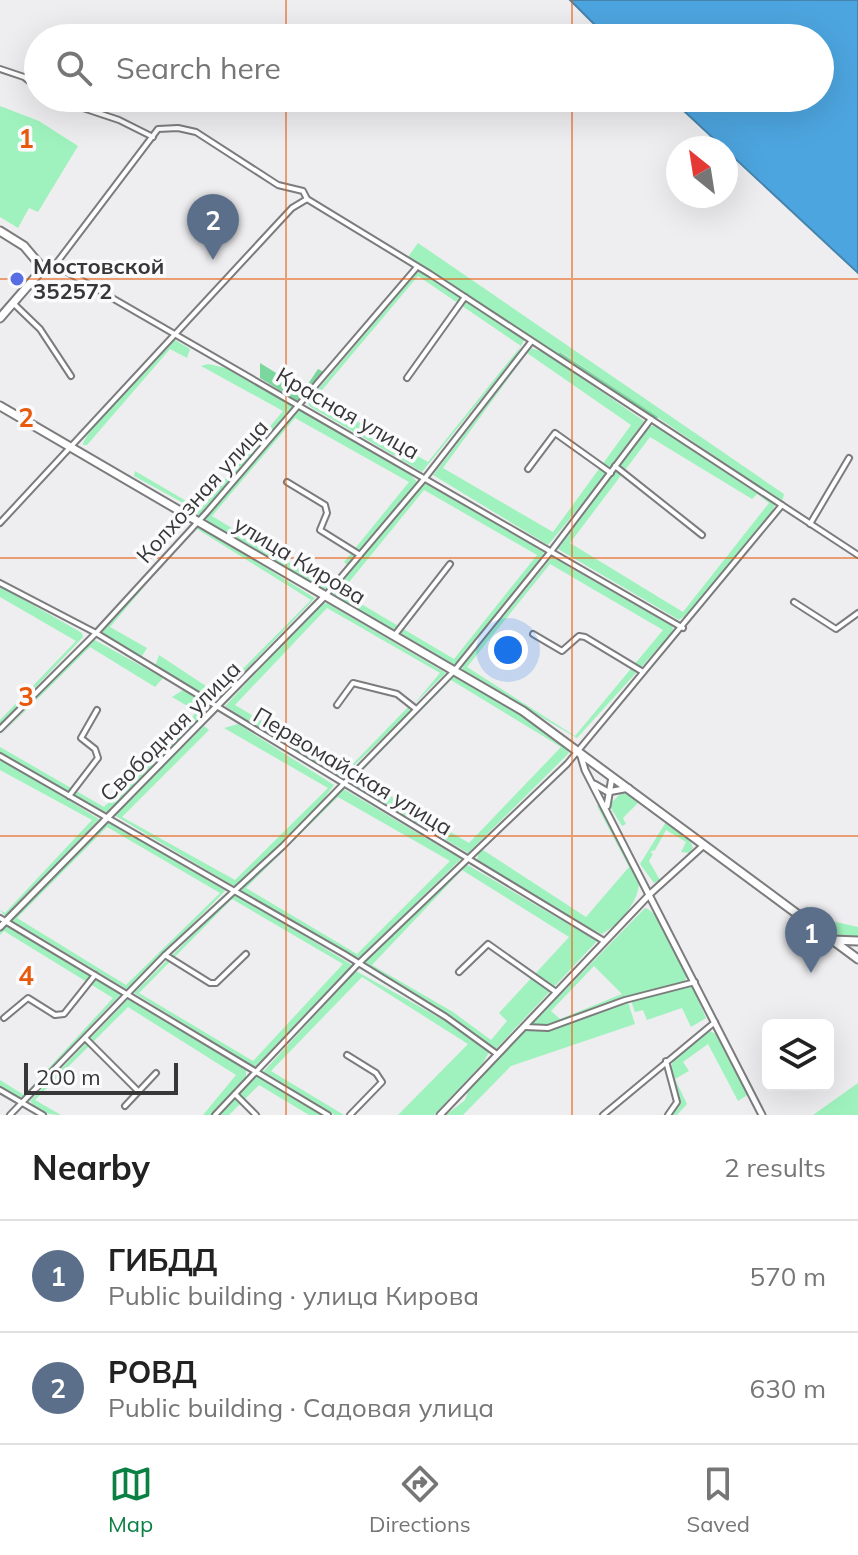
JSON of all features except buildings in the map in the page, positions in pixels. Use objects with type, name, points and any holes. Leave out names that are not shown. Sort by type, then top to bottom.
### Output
[{"type":"main road","points":[[0,231],[24,246],[40,265],[39,273],[0,318]]},
{"type":"main road","name":"улица Кирова","points":[[0,406],[454,671],[578,749],[858,959]]},
{"type":"main road","points":[[832,940],[858,941]]},
{"type":"main road","points":[[850,953],[858,948]]},
{"type":"street","points":[[0,69],[24,77]]},
{"type":"street","points":[[95,112],[153,137]]},
{"type":"street","points":[[40,265],[55,265],[158,129],[178,128],[196,132],[278,185],[303,191],[307,199],[465,297],[858,555]]},
{"type":"street","points":[[0,523],[292,208],[307,199]]},
{"type":"street","name":"Красная улица","points":[[55,265],[683,628]]},
{"type":"street","name":"Колхозная улица","points":[[0,729],[96,633],[198,520],[300,406],[417,267]]},
{"type":"street","points":[[407,378],[465,297]]},
{"type":"street","points":[[13,303],[40,329],[71,376]]},
{"type":"street","name":"Свободная улица","points":[[0,927],[3,920],[325,596],[425,478],[531,342]]},
{"type":"street","points":[[10,1115],[165,955],[283,846],[454,671],[552,550],[651,419]]},
{"type":"street","points":[[528,469],[555,433],[611,473]]},
{"type":"street","points":[[810,524],[849,458]]},
{"type":"street","points":[[615,466],[702,535]]},
{"type":"street","points":[[287,482],[325,505],[327,513],[320,530],[360,555]]},
{"type":"street","points":[[215,1115],[357,965],[578,749],[683,628],[782,505]]},
{"type":"street","points":[[394,636],[450,564]]},
{"type":"street","name":"Первомайская улица","points":[[0,583],[96,633],[604,941]]},
{"type":"street","points":[[794,602],[836,629],[858,613]]},
{"type":"street","points":[[533,634],[562,651],[579,636],[585,637],[643,672]]},
{"type":"street","points":[[337,705],[350,683],[357,683],[397,694],[416,709]]},
{"type":"street","points":[[69,796],[98,758],[95,749],[81,738],[97,710]]},
{"type":"street","points":[[578,749],[585,770],[607,807],[762,1115]]},
{"type":"street","points":[[0,756],[235,890],[446,1017],[497,1054]]},
{"type":"street","points":[[585,770],[593,760]]},
{"type":"street","points":[[607,807],[613,775]]},
{"type":"street","points":[[593,784],[608,792],[630,788]]},
{"type":"street","points":[[440,1115],[604,941],[704,845]]},
{"type":"street","points":[[3,920],[328,1115]]},
{"type":"street","points":[[459,972],[488,944],[557,992]]},
{"type":"street","points":[[165,955],[210,983],[216,983],[246,954]]},
{"type":"street","points":[[4,1018],[28,998],[60,1016],[95,975]]},
{"type":"street","points":[[524,1027],[548,1028],[625,1000],[695,982]]},
{"type":"street","points":[[603,1115],[715,1022]]},
{"type":"street","points":[[86,1039],[138,1091]]},
{"type":"street","points":[[347,1055],[376,1073],[382,1082],[350,1115]]},
{"type":"street","points":[[666,1061],[677,1102],[668,1115]]},
{"type":"street","points":[[125,1106],[156,1073]]},
{"type":"street","points":[[0,1090],[43,1115]]},
{"type":"street","points":[[235,1094],[256,1115]]},
{"type":"green space","points":[[0,106],[39,121],[78,146],[38,212],[29,208],[18,228],[0,217]]},
{"type":"green space","points":[[418,243],[784,494],[782,502],[561,352],[558,356],[408,257]]},
{"type":"green space","points":[[419,270],[524,340],[521,346],[516,356],[422,472],[309,406],[308,401]],"holes":[[[418,276],[521,346],[428,462],[337,410],[333,416],[312,402]]]},
{"type":"green space","points":[[175,340],[190,349],[187,358],[170,349],[87,445],[83,445],[95,424],[124,390]]},
{"type":"green space","points":[[531,348],[544,352],[644,421],[603,479],[548,545],[433,475],[524,356],[443,468],[553,532],[631,425],[527,353]]},
{"type":"green space","points":[[560,352],[658,417],[656,420],[558,356]]},
{"type":"green space","points":[[260,363],[304,390],[318,369],[324,372],[297,401],[260,378]]},
{"type":"green space","points":[[208,364],[226,368],[294,406],[204,513],[198,515],[182,507],[183,503],[134,476],[135,471],[200,509],[283,411],[201,366]]},
{"type":"green space","points":[[299,409],[410,474],[418,483],[348,565],[344,562],[409,482],[295,418],[212,516],[326,585],[333,576],[336,578],[325,591],[204,520]]},
{"type":"green space","points":[[654,425],[775,505],[692,611],[679,620],[558,549],[647,428]],"holes":[[[650,437],[752,499],[757,494],[769,503],[683,612],[570,543]]]},
{"type":"green space","points":[[427,483],[544,552],[536,567],[456,664],[448,664],[333,595],[338,583]],"holes":[[[424,490],[537,555],[454,659],[341,592]]]},
{"type":"green space","points":[[199,526],[315,598],[215,702],[155,666],[159,655],[218,694],[311,600],[197,529]]},
{"type":"green space","points":[[552,557],[672,626],[674,631],[577,738],[464,672],[462,667]],"holes":[[[550,564],[663,630],[575,736],[467,667]]]},
{"type":"green space","points":[[166,561],[110,627],[147,648],[142,656],[137,655],[103,635],[103,631]]},
{"type":"green space","points":[[0,586],[82,633],[83,637],[0,725],[0,720],[76,641],[0,597]]},
{"type":"green space","points":[[327,603],[446,673],[414,704],[440,673],[327,608],[235,705],[346,771],[409,706],[410,712],[340,779],[225,706],[320,605]]},
{"type":"green space","points":[[93,639],[163,678],[155,687],[90,647],[0,736]]},
{"type":"green space","points":[[454,675],[548,730],[569,753],[468,853],[348,782]],"holes":[[[451,680],[561,747],[469,843],[357,776]]]},
{"type":"green space","points":[[183,690],[204,703],[207,712],[107,813],[0,754],[0,747],[104,807],[190,721],[196,711],[172,697]]},
{"type":"green space","points":[[238,724],[334,785],[311,816],[235,887],[114,815],[204,726],[209,730],[122,817],[235,880],[328,788],[224,728]]},
{"type":"green space","points":[[0,758],[99,819],[9,915],[4,915],[0,910],[5,913],[92,820],[0,770]]},
{"type":"green space","points":[[342,788],[461,859],[357,960],[242,891],[241,886]],"holes":[[[338,797],[450,861],[357,954],[246,888]]]},
{"type":"green space","points":[[621,793],[631,794],[640,801],[623,818],[626,824],[622,826],[609,805]]},
{"type":"green space","points":[[600,804],[639,880],[636,896],[628,911],[602,934],[573,921],[477,860],[480,848],[586,917],[629,867],[597,806]]},
{"type":"green space","points":[[107,820],[227,889],[128,990],[11,920]],"holes":[[[107,827],[220,893],[126,985],[17,918]]]},
{"type":"green space","points":[[666,822],[690,840],[693,848],[689,853],[681,852],[686,842],[666,830],[655,850],[650,852],[653,854],[649,861],[660,880],[654,883],[640,864]]},
{"type":"green space","points":[[466,864],[597,941],[495,1050],[454,1019],[367,968],[364,963]],"holes":[[[462,870],[569,937],[499,1013],[507,1021],[491,1040],[453,1012],[372,965]]]},
{"type":"green space","points":[[235,893],[352,965],[254,1068],[134,993]],"holes":[[[232,899],[343,964],[253,1061],[139,993]]]},
{"type":"green space","points":[[807,906],[823,919],[858,927],[858,937],[843,936],[829,929],[804,909]]},
{"type":"green space","points":[[645,908],[651,911],[669,937],[687,976],[684,983],[547,1026],[530,1026]],"holes":[[[594,966],[622,994],[560,1019],[551,1011]]]},
{"type":"green space","points":[[7,925],[121,994],[21,1099],[0,1086],[0,1080],[24,1095],[113,998],[4,931],[0,935],[0,929]]},
{"type":"green space","points":[[356,971],[449,1023],[489,1052],[483,1063],[434,1115],[398,1115],[468,1044],[362,977],[271,1071],[344,1115],[335,1115],[262,1073]]},
{"type":"green space","points":[[692,986],[706,1018],[691,1027],[682,1008],[647,1020],[643,1010],[635,1012],[631,1001]]},
{"type":"green space","points":[[128,999],[246,1070],[246,1078],[212,1115],[203,1115],[236,1075],[128,1007],[35,1100],[61,1115],[44,1112],[30,1101]]},
{"type":"green space","points":[[628,1002],[635,1024],[511,1066],[463,1115],[446,1115],[465,1100],[469,1088],[526,1030],[544,1031]]},
{"type":"green space","points":[[710,1031],[718,1035],[749,1094],[738,1101],[708,1044],[683,1062],[689,1071],[675,1079],[687,1104],[677,1115],[671,1115],[678,1103],[671,1066],[675,1058]]},
{"type":"green space","points":[[255,1077],[321,1115],[309,1115],[259,1085],[229,1115],[217,1115]]},
{"type":"green space","points":[[858,1083],[858,1115],[813,1115]]},
{"type":"water","points":[[570,0],[858,0],[858,273],[738,161],[738,136],[711,136],[685,112],[834,112],[834,24],[594,24]]},
{"type":"place","name":"РОВД","points":[[213,260]]},
{"type":"place","name":"Мостовской 352572","points":[[17,279]]},
{"type":"place","name":"ГИБДД","points":[[811,973]]}]
